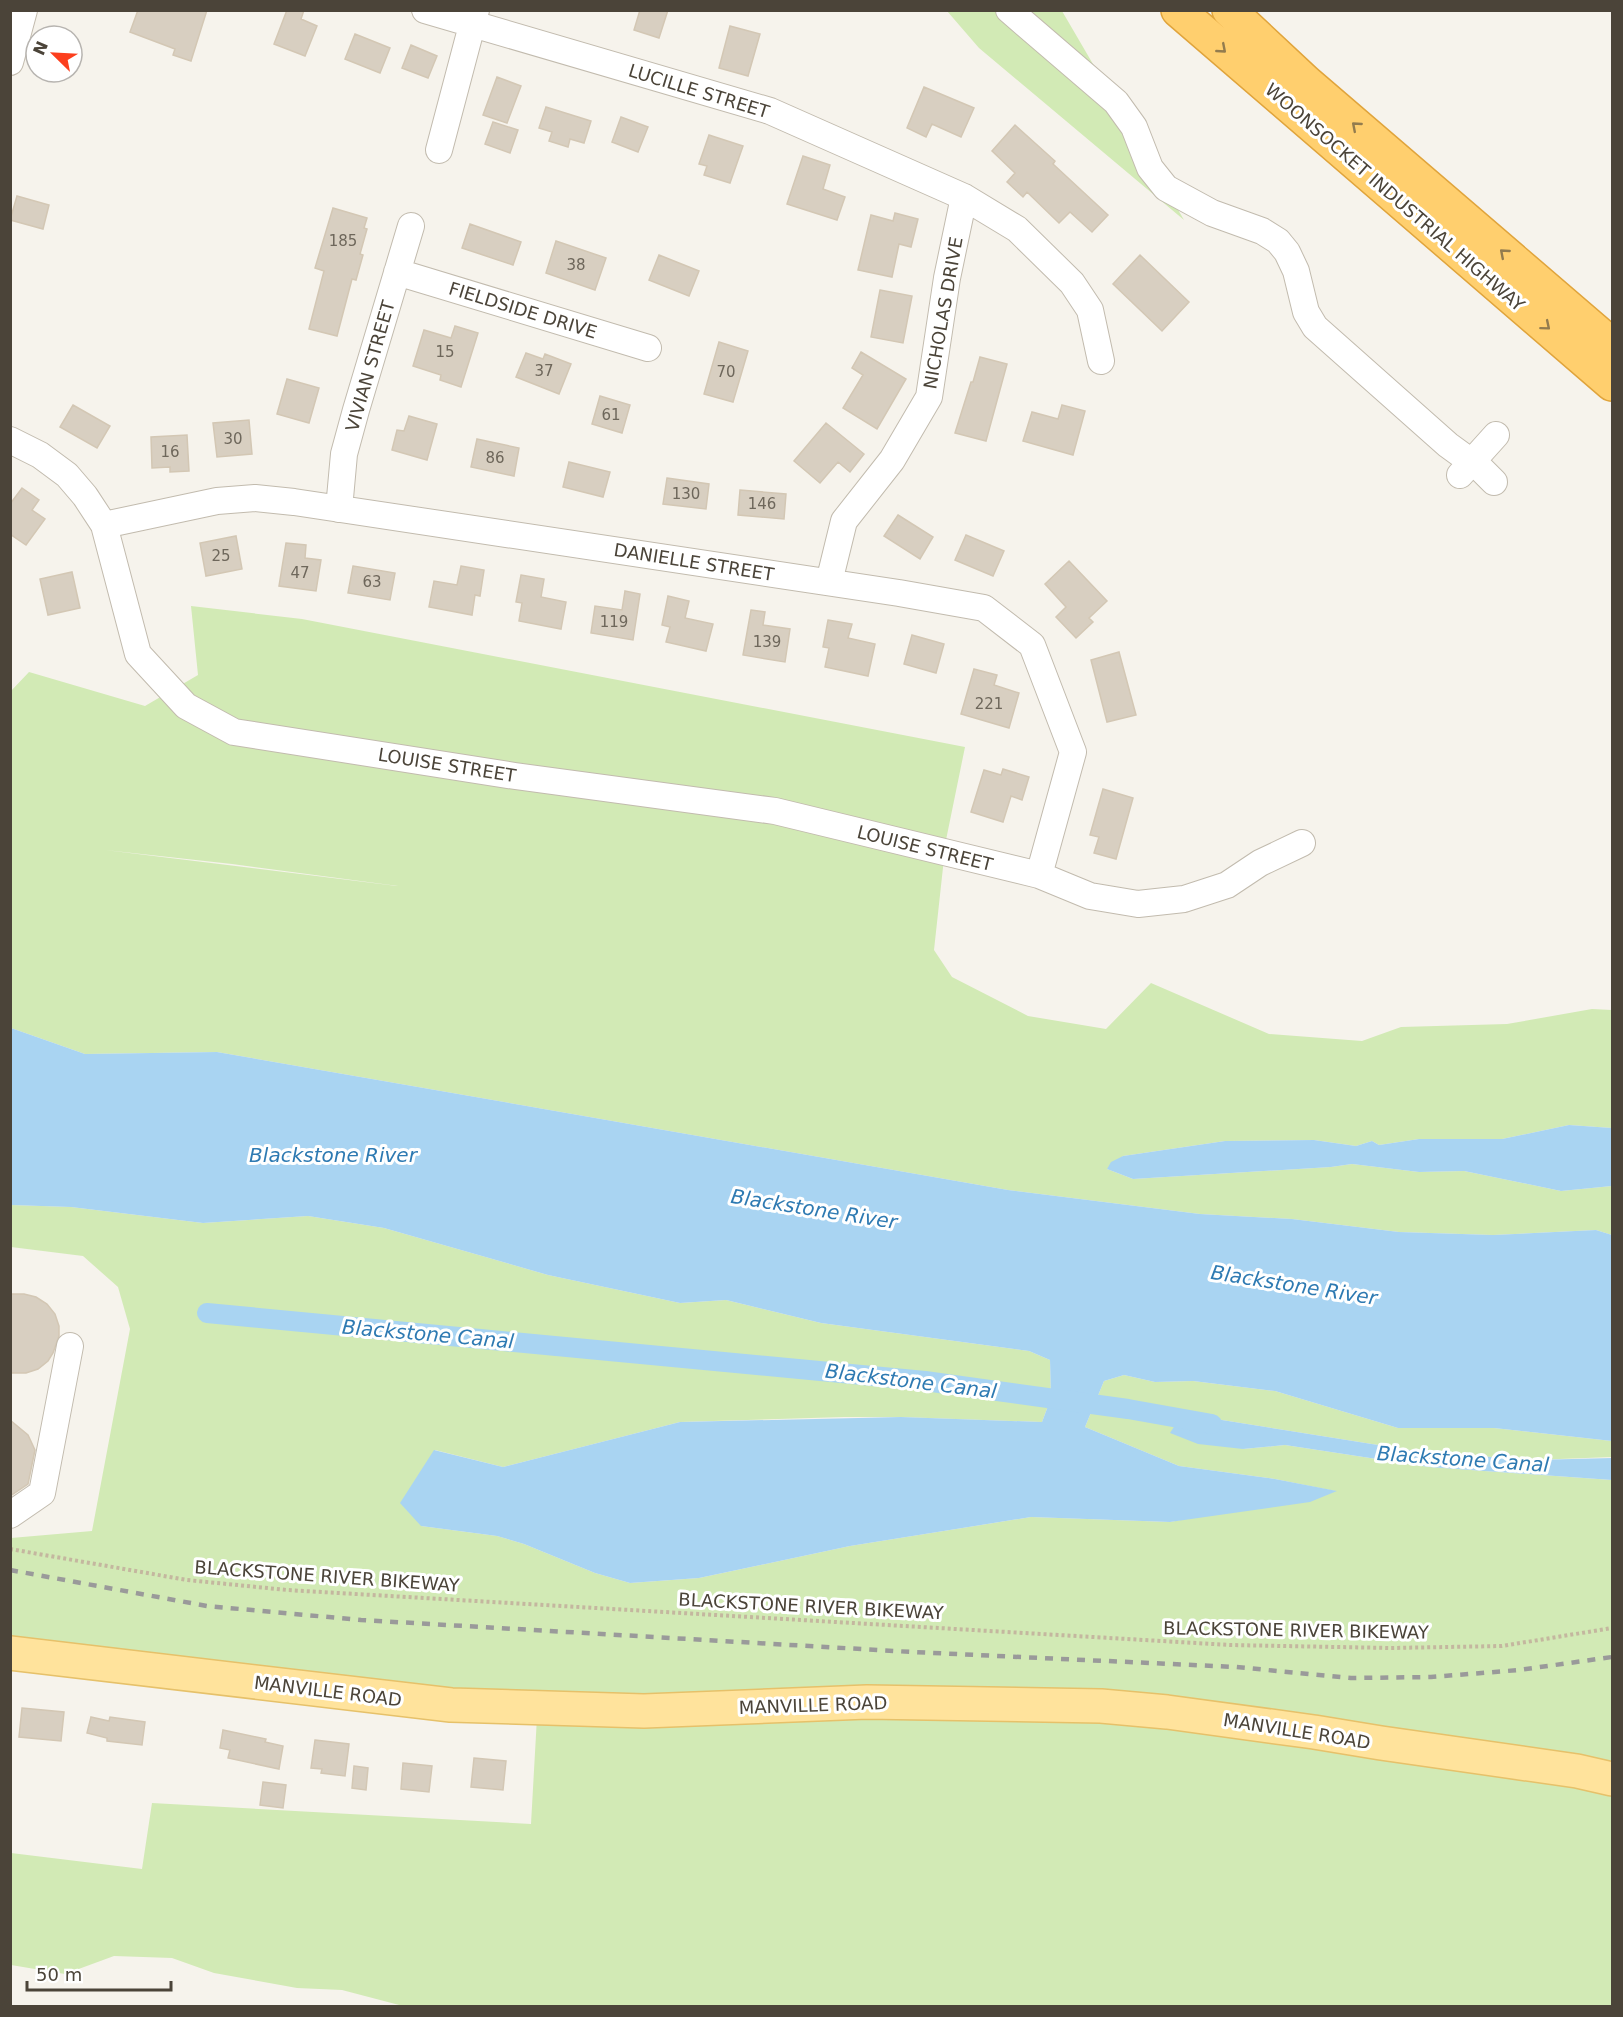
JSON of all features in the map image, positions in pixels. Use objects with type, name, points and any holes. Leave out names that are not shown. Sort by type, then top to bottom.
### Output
[{"type":"highway","name":"WOONSOCKET INDUSTRIAL HIGHWAY","points":[[1178,10],[1612,384]]},
{"type":"highway","name":"WOONSOCKET INDUSTRIAL HIGHWAY","points":[[1229,10],[1306,82],[1612,345]]},
{"type":"main road","name":"MANVILLE ROAD","points":[[10,1653],[450,1705],[644,1711],[867,1701],[1101,1706],[1167,1712],[1303,1730],[1577,1771],[1612,1779]]},
{"type":"street","points":[[10,62],[24,10]]},
{"type":"street","name":"LUCILLE STREET","points":[[425,10],[474,18],[770,111],[964,197],[1017,229],[1072,283],[1090,310],[1101,361]]},
{"type":"street","points":[[1009,10],[1116,102],[1134,127],[1150,168],[1166,188],[1212,213],[1262,231],[1278,241],[1287,252],[1296,271],[1306,312],[1315,327],[1405,408],[1465,468],[1486,473],[1494,482]]},
{"type":"street","points":[[439,150],[474,18]]},
{"type":"street","name":"NICHOLAS DRIVE","points":[[829,582],[844,521],[892,460],[929,397],[947,278],[964,197]]},
{"type":"street","name":"VIVIAN STREET","points":[[339,509],[344,454],[411,226]]},
{"type":"street","name":"FIELDSIDE DRIVE","points":[[397,272],[648,348]]},
{"type":"street","points":[[1465,468],[1496,435]]},
{"type":"street","name":"LOUISE STREET","points":[[10,441],[40,455],[67,475],[85,496],[104,525],[138,654],[186,706],[234,732],[515,776],[775,812],[1039,875],[1090,896],[1138,904],[1184,899],[1227,885],[1260,863],[1302,843]]},
{"type":"street","name":"DANIELLE STREET","points":[[104,525],[217,501],[255,498],[829,582],[984,608],[1032,645],[1073,752],[1039,875]]},
{"type":"street","points":[[10,1515],[42,1493],[70,1346]]},
{"type":"path","name":"BLACKSTONE RIVER BIKEWAY","points":[[10,1549],[187,1580],[287,1590],[1230,1645],[1391,1648],[1502,1646],[1612,1628]]},
{"type":"green space","points":[[947,11],[1062,11],[1184,220],[979,48]]},
{"type":"green space","points":[[191,606],[302,619],[965,747],[946,840],[934,950],[952,977],[1028,1016],[1106,1029],[1151,983],[1269,1034],[1362,1041],[1401,1027],[1507,1024],[1592,1009],[1612,1010],[1612,1128],[1569,1125],[1502,1139],[1419,1139],[1379,1145],[1372,1141],[1356,1146],[1314,1140],[1225,1141],[1123,1156],[1107,1169],[1133,1179],[1352,1164],[1419,1172],[1464,1171],[1561,1191],[1612,1186],[1612,1235],[1596,1230],[1493,1235],[1399,1232],[1292,1219],[1200,1214],[1008,1190],[217,1052],[85,1054],[11,1028],[11,691],[29,672],[145,706],[198,675]],"holes":[[[105,850],[232,864],[398,886]]]},
{"type":"green space","points":[[11,1205],[71,1207],[203,1223],[308,1216],[384,1228],[548,1275],[680,1303],[726,1300],[821,1323],[1029,1351],[1050,1360],[1051,1398],[1042,1422],[844,1417],[680,1422],[503,1467],[435,1450],[421,1526],[497,1536],[524,1544],[595,1573],[630,1583],[699,1578],[850,1546],[1031,1517],[1170,1522],[1335,1491],[1275,1479],[1179,1466],[1085,1427],[1104,1381],[1124,1375],[1155,1382],[1193,1381],[1275,1391],[1398,1428],[1494,1428],[1612,1441],[1612,1457],[1533,1460],[1422,1452],[1197,1416],[1243,1449],[1285,1445],[1429,1467],[1612,1480],[1612,2006],[403,2006],[342,1990],[297,1988],[214,1973],[172,1958],[114,1956],[65,1974],[11,1965],[11,1853],[142,1869],[152,1803],[531,1824],[537,1717],[11,1659],[11,1538],[92,1531],[130,1329],[118,1287],[83,1256],[11,1247]]},
{"type":"water","name":"Blackstone River","points":[[11,1028],[85,1054],[217,1052],[1008,1190],[1200,1214],[1292,1219],[1399,1232],[1493,1235],[1596,1230],[1612,1235],[1612,1441],[1494,1428],[1398,1428],[1275,1391],[1193,1381],[1155,1382],[1124,1375],[1104,1381],[1085,1427],[1179,1466],[1275,1479],[1337,1491],[1310,1502],[1170,1522],[1031,1517],[850,1546],[699,1578],[630,1583],[595,1573],[524,1544],[497,1536],[421,1526],[400,1503],[434,1450],[503,1467],[680,1422],[901,1417],[1042,1422],[1051,1398],[1050,1360],[1029,1351],[821,1323],[726,1300],[680,1303],[548,1275],[384,1228],[308,1216],[203,1223],[71,1207],[11,1205]]},
{"type":"water","points":[[1569,1125],[1612,1128],[1612,1186],[1561,1191],[1464,1171],[1419,1172],[1352,1164],[1133,1179],[1107,1169],[1111,1162],[1123,1156],[1225,1141],[1314,1140],[1356,1146],[1372,1141],[1379,1145],[1419,1139],[1502,1139]]},
{"type":"water","points":[[1197,1416],[1422,1452],[1533,1460],[1612,1458],[1612,1480],[1429,1467],[1285,1445],[1243,1449],[1198,1444],[1170,1433],[1177,1422]]},
{"type":"building","points":[[138,10],[207,10],[191,61],[173,55],[175,49],[130,32]]},
{"type":"building","points":[[287,10],[304,10],[301,19],[317,26],[305,56],[274,44]]},
{"type":"building","points":[[640,10],[668,10],[659,38],[634,30]]},
{"type":"building","points":[[730,26],[760,34],[748,76],[719,68]]},
{"type":"building","points":[[355,34],[390,48],[380,73],[345,59]]},
{"type":"building","points":[[411,45],[437,56],[428,78],[402,68]]},
{"type":"building","points":[[497,77],[521,86],[507,123],[483,115]]},
{"type":"building","points":[[924,87],[974,108],[961,137],[932,124],[926,137],[907,128]]},
{"type":"building","points":[[546,107],[591,121],[584,143],[570,139],[568,147],[549,141],[552,132],[539,128]]},
{"type":"building","points":[[621,117],[648,127],[638,152],[612,142]]},
{"type":"building","points":[[493,122],[518,130],[510,153],[485,144]]},
{"type":"building","points":[[1015,125],[1055,161],[1053,164],[1108,215],[1092,232],[1070,212],[1059,223],[1027,192],[1023,197],[1007,182],[1015,173],[992,151]]},
{"type":"building","points":[[709,135],[743,146],[730,183],[704,175],[707,166],[699,164]]},
{"type":"building","points":[[803,156],[830,165],[823,189],[845,197],[837,220],[787,204]]},
{"type":"building","points":[[17,196],[49,205],[43,229],[10,220]]},
{"type":"building","points":[[333,208],[367,218],[364,228],[367,229],[360,254],[363,255],[356,280],[352,279],[337,336],[309,329],[324,271],[315,268]]},
{"type":"building","points":[[895,213],[918,219],[911,247],[899,244],[892,277],[858,270],[871,215],[893,221]]},
{"type":"building","points":[[470,224],[521,242],[513,265],[462,248]]},
{"type":"building","points":[[556,241],[606,258],[595,290],[546,273]]},
{"type":"building","points":[[659,255],[699,271],[689,296],[649,280]]},
{"type":"building","points":[[1140,255],[1189,302],[1162,331],[1113,284]]},
{"type":"building","points":[[880,290],[912,296],[903,343],[871,337]]},
{"type":"building","points":[[455,326],[478,333],[461,387],[440,380],[441,375],[413,366],[424,330],[451,338]]},
{"type":"building","points":[[719,342],[748,351],[733,402],[704,394]]},
{"type":"building","points":[[861,352],[906,379],[877,429],[843,408],[863,375],[852,368]]},
{"type":"building","points":[[526,353],[543,359],[545,354],[571,364],[559,394],[516,377]]},
{"type":"building","points":[[980,357],[1007,364],[986,441],[955,433]]},
{"type":"building","points":[[287,379],[319,388],[309,423],[277,414]]},
{"type":"building","points":[[600,396],[630,405],[622,433],[592,424]]},
{"type":"building","points":[[73,405],[110,426],[97,448],[60,427]]},
{"type":"building","points":[[1062,405],[1085,411],[1073,455],[1023,441],[1032,412],[1058,419]]},
{"type":"building","points":[[409,416],[437,424],[427,460],[392,450],[397,430],[404,431]]},
{"type":"building","points":[[249,420],[252,454],[217,457],[213,423]]},
{"type":"building","points":[[826,423],[864,454],[850,472],[838,462],[820,483],[794,461]]},
{"type":"building","points":[[187,435],[189,471],[170,472],[170,467],[152,468],[151,437]]},
{"type":"building","points":[[477,439],[519,448],[514,476],[471,467]]},
{"type":"building","points":[[569,462],[610,472],[603,497],[563,487]]},
{"type":"building","points":[[667,478],[709,484],[706,509],[663,504]]},
{"type":"building","points":[[22,488],[39,500],[32,510],[45,519],[26,545],[10,534],[10,504]]},
{"type":"building","points":[[740,490],[786,494],[784,519],[738,515]]},
{"type":"building","points":[[898,515],[933,537],[920,559],[884,536]]},
{"type":"building","points":[[966,535],[1004,551],[993,576],[955,560]]},
{"type":"building","points":[[236,536],[242,569],[206,576],[200,543]]},
{"type":"building","points":[[286,543],[306,545],[305,558],[321,560],[316,591],[279,586]]},
{"type":"building","points":[[1069,561],[1107,601],[1089,618],[1093,622],[1076,638],[1056,617],[1066,607],[1045,584]]},
{"type":"building","points":[[353,566],[395,573],[390,600],[348,593]]},
{"type":"building","points":[[461,566],[484,570],[480,596],[475,595],[472,615],[429,607],[434,581],[457,585]]},
{"type":"building","points":[[72,572],[80,608],[48,615],[40,579]]},
{"type":"building","points":[[521,575],[544,579],[541,597],[566,602],[561,629],[519,621],[522,603],[516,602]]},
{"type":"building","points":[[625,591],[640,594],[633,640],[591,633],[595,606],[622,610]]},
{"type":"building","points":[[668,596],[689,601],[685,618],[713,624],[706,651],[666,642],[670,627],[662,625]]},
{"type":"building","points":[[751,610],[765,612],[763,625],[790,629],[785,662],[743,655]]},
{"type":"building","points":[[828,620],[852,624],[848,638],[875,644],[868,676],[825,667],[829,648],[823,647]]},
{"type":"building","points":[[912,635],[944,644],[936,673],[904,664]]},
{"type":"building","points":[[1119,652],[1136,715],[1107,722],[1091,660]]},
{"type":"building","points":[[974,669],[997,675],[994,685],[1019,693],[1009,728],[961,714]]},
{"type":"building","points":[[1003,769],[1029,777],[1022,800],[1011,796],[1003,822],[971,812],[984,770],[1001,775]]},
{"type":"building","points":[[1103,789],[1133,798],[1116,859],[1094,853],[1099,837],[1090,835]]},
{"type":"building","points":[[10,1294],[36,1297],[47,1304],[55,1314],[59,1326],[59,1336],[48,1361],[38,1369],[26,1373],[10,1373]]},
{"type":"building","points":[[10,1420],[28,1435],[35,1450],[28,1484],[10,1496]]},
{"type":"building","points":[[22,1708],[64,1712],[61,1741],[19,1737]]},
{"type":"building","points":[[91,1717],[109,1721],[110,1717],[145,1722],[142,1745],[107,1741],[107,1738],[87,1733]]},
{"type":"building","points":[[223,1730],[266,1739],[265,1742],[283,1746],[279,1769],[228,1758],[230,1750],[220,1748]]},
{"type":"building","points":[[315,1740],[349,1744],[345,1776],[321,1773],[322,1769],[311,1768]]},
{"type":"building","points":[[474,1758],[506,1761],[503,1790],[471,1787]]},
{"type":"building","points":[[403,1763],[432,1766],[429,1792],[401,1789]]},
{"type":"building","points":[[354,1766],[368,1768],[366,1790],[352,1788]]},
{"type":"building","points":[[263,1782],[286,1785],[283,1808],[260,1805]]},
{"type":"waterway","name":"Blackstone Canal","points":[[207,1313],[925,1381],[1128,1409],[1212,1424]]},
{"type":"railway","points":[[10,1570],[207,1606],[361,1620],[912,1652],[1236,1667],[1351,1678],[1431,1677],[1519,1670],[1612,1657]]}]
